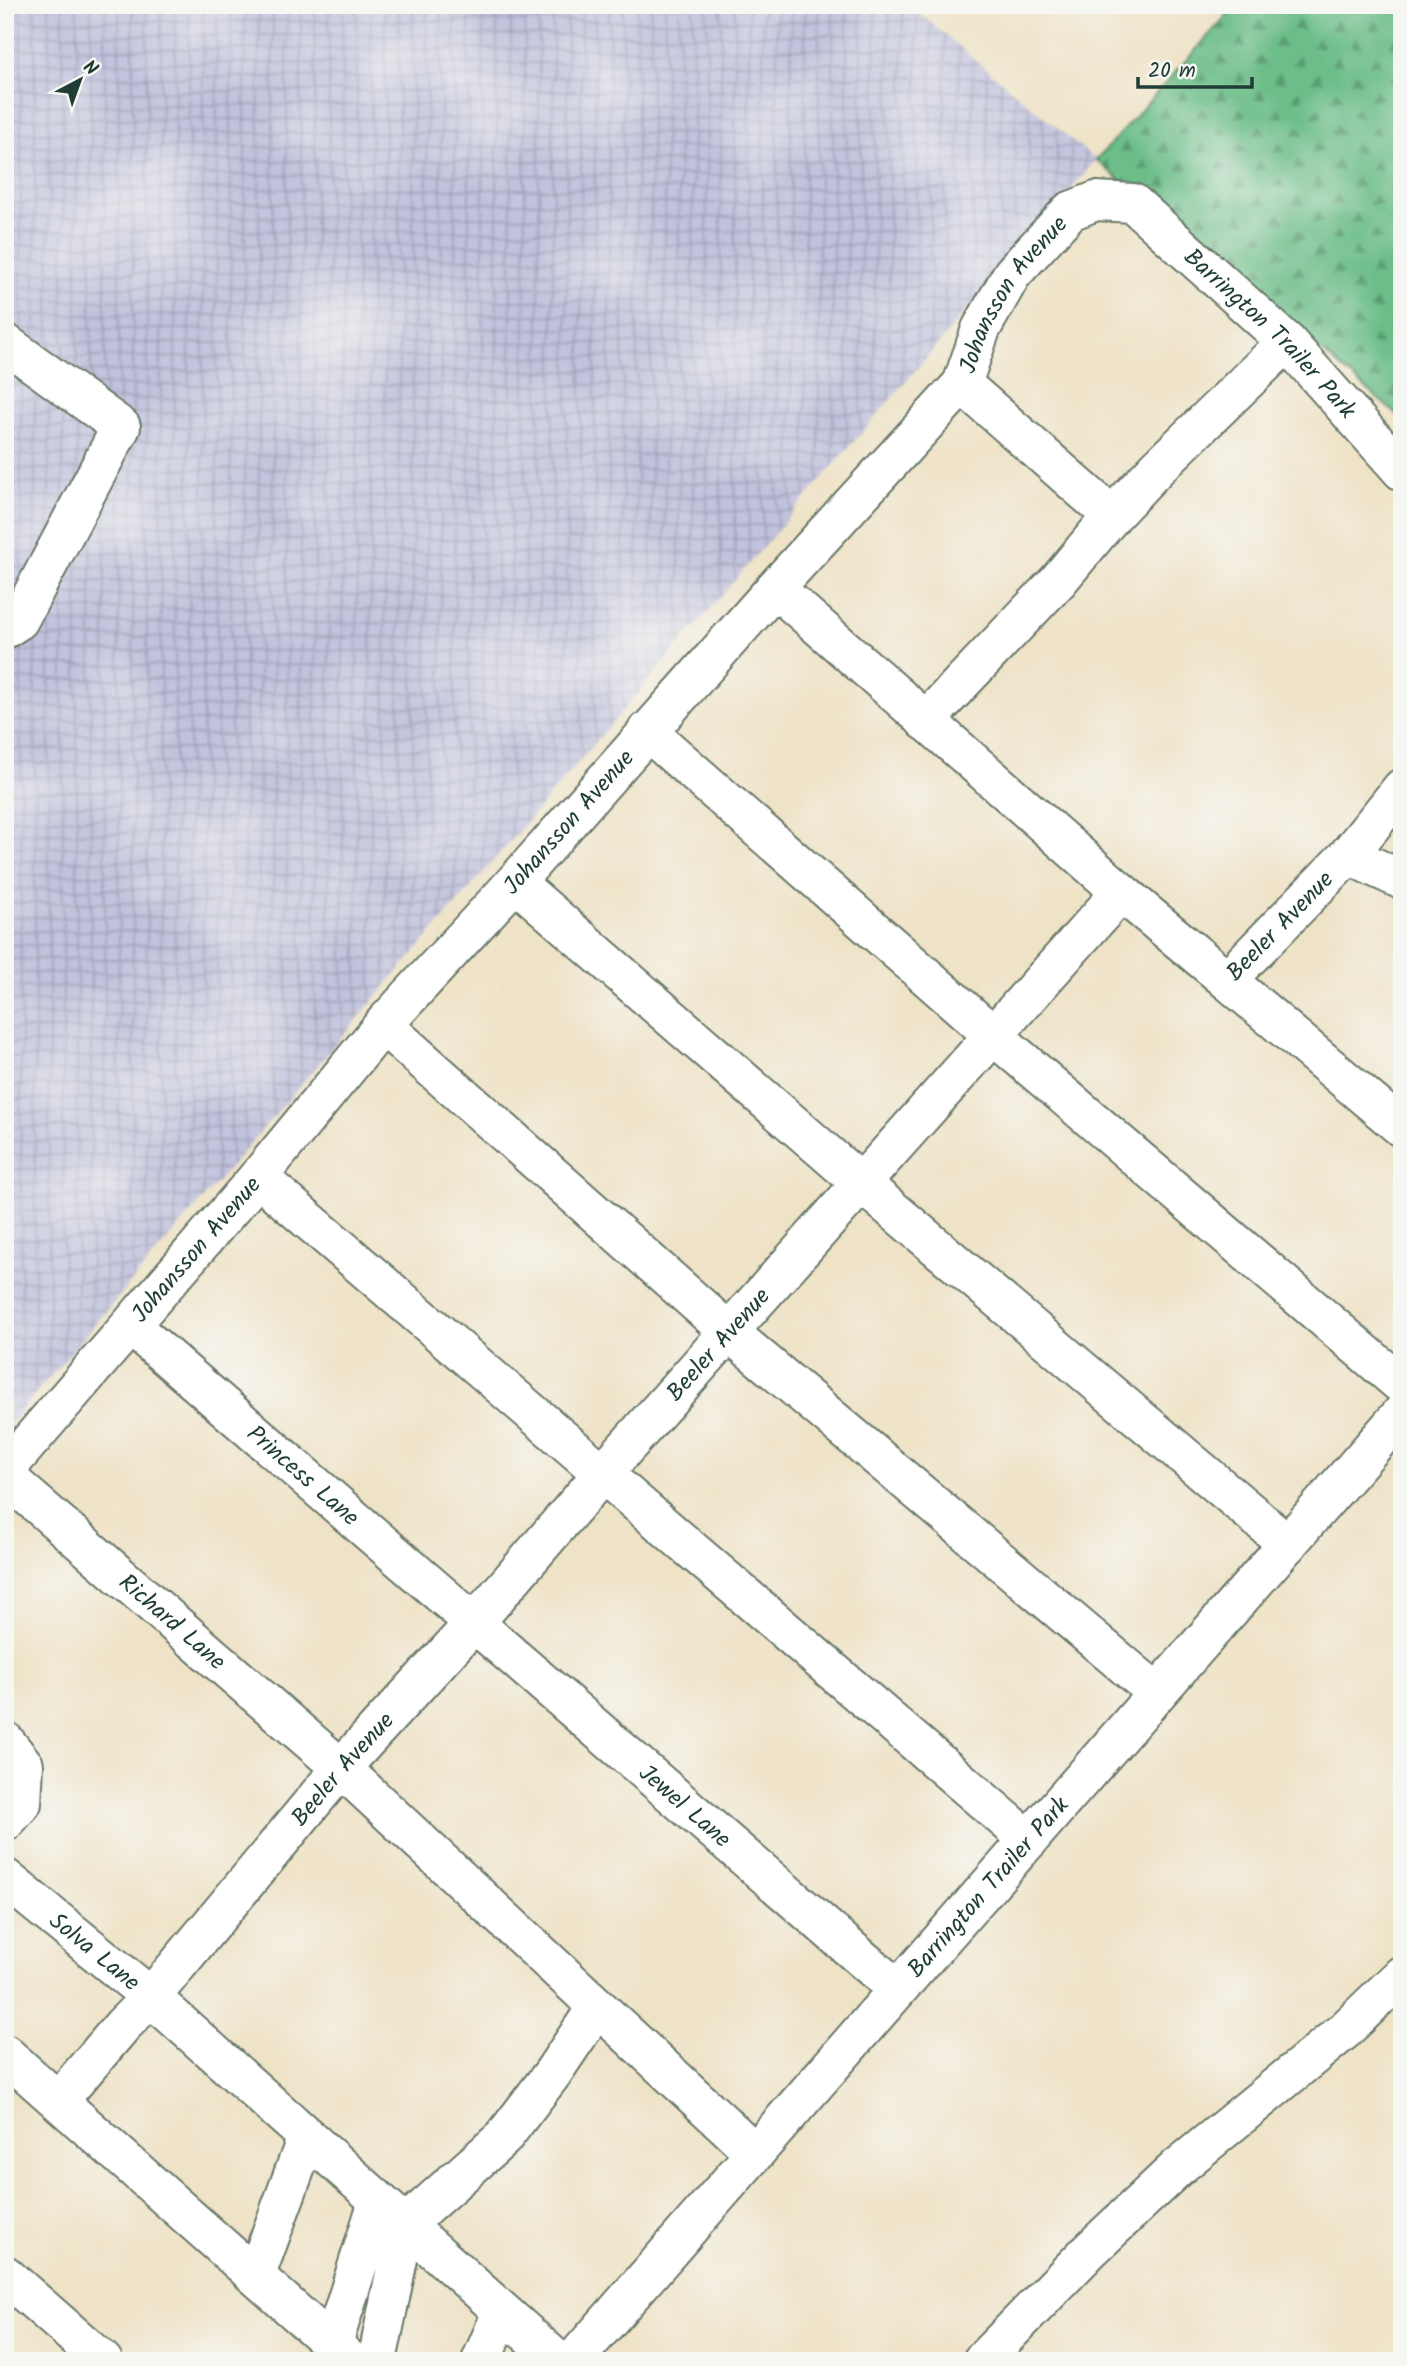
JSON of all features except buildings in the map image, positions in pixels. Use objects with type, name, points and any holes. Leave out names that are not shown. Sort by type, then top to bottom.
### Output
[{"type":"street","name":"Johansson Avenue","points":[[5,1470],[258,1177],[383,1025],[962,384],[981,329],[1012,274],[1070,211],[1096,201],[1133,203]]},
{"type":"street","name":"Barrington Trailer Park","points":[[1133,203],[1287,342],[1402,471]]},
{"type":"street","points":[[925,721],[1058,581],[1112,516],[1157,468],[1287,342]]},
{"type":"street","points":[[5,343],[121,426],[19,620],[5,629]]},
{"type":"street","points":[[962,384],[1112,516]]},
{"type":"street","points":[[775,589],[1121,892]]},
{"type":"street","points":[[647,730],[994,1036],[1402,1385]]},
{"type":"street","name":"Beeler Avenue","points":[[58,2100],[151,1997],[341,1768],[475,1622],[603,1473],[1121,892],[1227,980],[1348,855],[1402,788]]},
{"type":"street","points":[[1348,855],[1402,880]]},
{"type":"street","points":[[515,881],[862,1184],[1288,1545]]},
{"type":"street","points":[[1227,980],[1402,1128]]},
{"type":"street","points":[[383,1025],[729,1332],[1156,1692]]},
{"type":"street","points":[[258,1177],[1029,1840]]},
{"type":"street","name":"Princess Lane","points":[[131,1326],[475,1622]]},
{"type":"street","name":"Barrington Trailer Park","points":[[573,2361],[1402,1413]]},
{"type":"street","name":"Richard Lane","points":[[5,1476],[341,1768],[754,2152]]},
{"type":"street","name":"Jewel Lane","points":[[475,1622],[897,1989]]},
{"type":"street","points":[[5,1741],[24,1765],[22,1803],[5,1822]]},
{"type":"street","name":"Solva Lane","points":[[10,1893],[151,1997],[558,2361]]},
{"type":"street","points":[[982,2361],[1089,2251],[1177,2168],[1345,2030],[1402,1975]]},
{"type":"street","points":[[341,2352],[336,2334],[391,2213],[503,2137],[552,2074],[597,2007]]},
{"type":"street","points":[[5,2054],[341,2352]]},
{"type":"street","points":[[253,2274],[260,2264],[307,2137]]},
{"type":"street","points":[[377,2361],[391,2213]]},
{"type":"street","points":[[5,2275],[103,2361]]},
{"type":"street","points":[[481,2361],[502,2312]]},
{"type":"shaded area","points":[[5,5],[909,5],[1096,160],[5,1429]]},
{"type":"green space","points":[[1236,5],[1402,5],[1402,419],[1096,160]]}]
